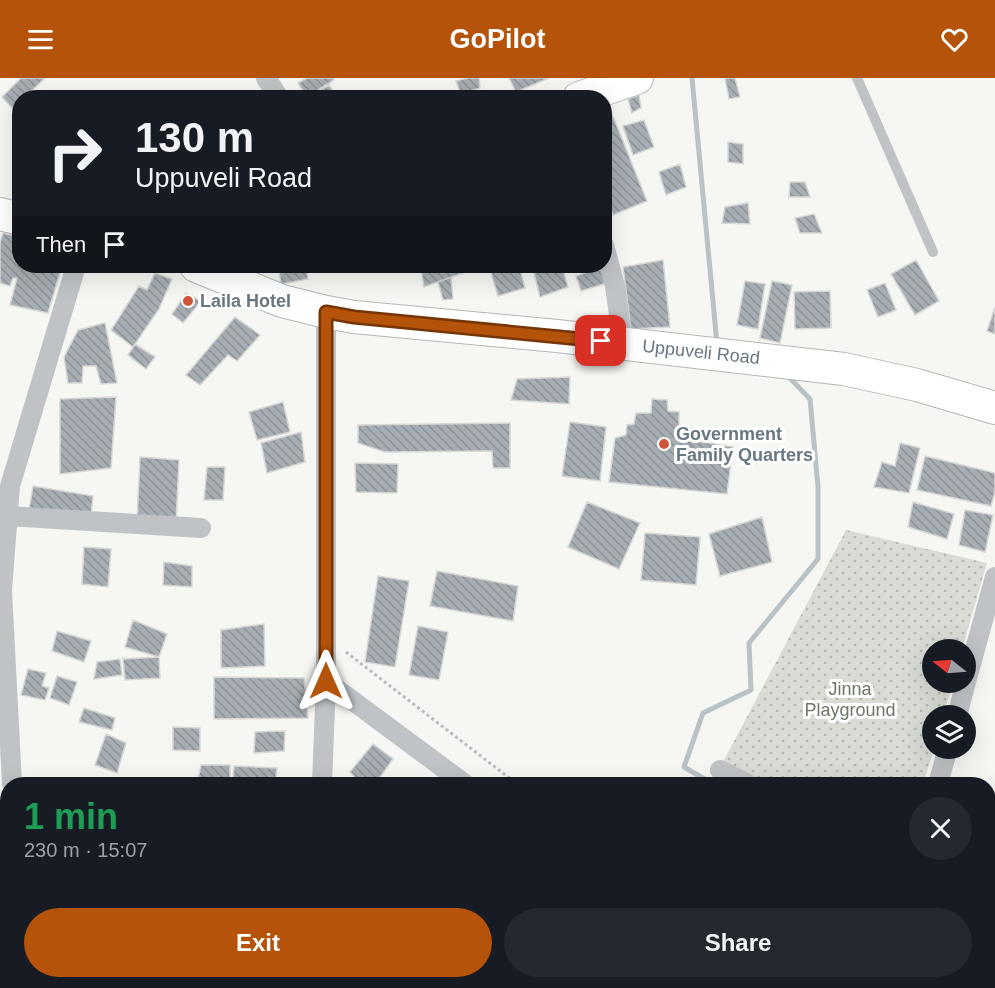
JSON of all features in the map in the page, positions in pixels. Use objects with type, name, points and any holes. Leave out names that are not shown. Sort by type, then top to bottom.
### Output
[{"type":"main road","points":[[599,90],[624,80]]},
{"type":"main road","name":"Uppuveli Road","points":[[213,273],[282,301],[354,317],[738,355],[844,369],[877,375],[995,408]]},
{"type":"street","points":[[8,777],[2,591],[10,486],[74,273]]},
{"type":"street","points":[[612,273],[623,343]]},
{"type":"street","points":[[322,777],[326,681],[326,312]]},
{"type":"street","points":[[8,516],[201,528]]},
{"type":"street","points":[[976,646],[995,577]]},
{"type":"street","points":[[326,681],[456,777]]},
{"type":"street","points":[[940,777],[945,759]]},
{"type":"street","points":[[720,770],[734,777]]},
{"type":"lane","points":[[856,78],[933,252]]},
{"type":"path","points":[[337,645],[508,777]]},
{"type":"green space","name":"Jinna Playground","points":[[846,530],[987,563],[965,639],[922,639],[922,693],[950,693],[946,705],[922,705],[922,759],[931,759],[925,777],[755,777],[723,762]]},
{"type":"building","points":[[21,78],[45,78],[32,90],[12,90],[12,108],[2,97]]},
{"type":"building","points":[[307,78],[333,78],[334,80],[318,90],[302,90],[298,83]]},
{"type":"building","points":[[479,78],[480,88],[459,90],[456,81]]},
{"type":"building","points":[[509,78],[549,78],[521,90],[515,90]]},
{"type":"building","points":[[725,78],[735,78],[740,97],[729,99]]},
{"type":"building","points":[[329,85],[332,90],[321,90]]},
{"type":"building","points":[[639,95],[641,108],[632,113],[628,99]]},
{"type":"building","points":[[612,114],[647,201],[613,215],[612,212]]},
{"type":"building","points":[[644,120],[654,147],[633,155],[623,126]]},
{"type":"building","points":[[728,142],[743,144],[743,164],[728,162]]},
{"type":"building","points":[[680,164],[686,187],[666,195],[659,172]]},
{"type":"building","points":[[790,182],[805,182],[810,197],[789,197]]},
{"type":"building","points":[[748,203],[750,224],[722,223],[725,207]]},
{"type":"building","points":[[814,214],[822,233],[800,233],[795,218]]},
{"type":"building","points":[[3,233],[12,235],[12,273],[60,273],[48,313],[10,305],[17,278],[13,278],[10,286],[0,283],[0,243]]},
{"type":"building","points":[[663,260],[670,327],[631,329],[623,267]]},
{"type":"building","points":[[916,260],[939,301],[915,315],[891,274]]},
{"type":"building","points":[[155,273],[172,279],[159,309],[133,347],[111,330],[139,286],[147,290]]},
{"type":"building","points":[[279,273],[307,273],[308,279],[281,284]]},
{"type":"building","points":[[422,273],[462,273],[424,287]]},
{"type":"building","points":[[491,273],[521,273],[525,288],[498,296]]},
{"type":"building","points":[[534,273],[564,273],[568,287],[540,297]]},
{"type":"building","points":[[585,273],[604,273],[607,283],[581,291],[576,276]]},
{"type":"building","points":[[451,277],[453,299],[443,300],[438,282]]},
{"type":"building","points":[[745,281],[765,284],[758,329],[737,325]]},
{"type":"building","points":[[772,281],[792,285],[780,343],[760,338]]},
{"type":"building","points":[[885,283],[896,310],[878,317],[867,290]]},
{"type":"building","points":[[830,291],[831,328],[795,329],[794,292]]},
{"type":"building","points":[[186,293],[201,301],[183,323],[172,314]]},
{"type":"building","points":[[995,307],[995,334],[987,331]]},
{"type":"building","points":[[235,317],[260,335],[237,361],[228,355],[200,385],[186,375]]},
{"type":"building","points":[[105,323],[117,383],[101,384],[96,366],[83,366],[82,383],[68,383],[64,357],[78,330]]},
{"type":"building","points":[[135,344],[155,357],[146,369],[128,355]]},
{"type":"building","points":[[570,377],[569,404],[511,400],[517,379]]},
{"type":"building","points":[[116,397],[111,468],[60,474],[60,399]]},
{"type":"building","name":"Government Family Quarters","points":[[652,399],[667,400],[668,411],[679,412],[679,424],[693,428],[692,440],[733,447],[727,494],[609,482],[615,438],[626,435],[627,425],[634,424],[636,413],[651,413]]},
{"type":"building","points":[[283,402],[290,432],[257,440],[249,412]]},
{"type":"building","points":[[570,422],[606,427],[600,481],[562,476]]},
{"type":"building","points":[[510,423],[510,468],[493,468],[492,451],[385,452],[358,443],[358,425]]},
{"type":"building","points":[[301,432],[305,462],[267,473],[261,443]]},
{"type":"building","points":[[900,443],[920,448],[909,493],[874,487],[882,462],[895,466]]},
{"type":"building","points":[[925,456],[995,473],[995,492],[991,506],[917,490]]},
{"type":"building","points":[[140,457],[179,460],[176,524],[137,522]]},
{"type":"building","points":[[355,463],[398,464],[397,493],[356,492]]},
{"type":"building","points":[[207,467],[225,467],[223,500],[204,500]]},
{"type":"building","points":[[33,486],[93,496],[91,515],[29,510]]},
{"type":"building","points":[[587,502],[640,523],[619,569],[568,547]]},
{"type":"building","points":[[913,502],[954,514],[947,539],[908,527]]},
{"type":"building","points":[[965,510],[993,515],[985,552],[959,545]]},
{"type":"building","points":[[762,517],[772,562],[720,576],[709,534]]},
{"type":"building","points":[[645,533],[700,537],[696,585],[641,580]]},
{"type":"building","points":[[84,547],[111,549],[108,587],[82,584]]},
{"type":"building","points":[[164,562],[192,566],[192,587],[163,585]]},
{"type":"building","points":[[437,571],[518,586],[513,621],[430,606]]},
{"type":"building","points":[[378,576],[409,581],[395,667],[365,662]]},
{"type":"building","points":[[133,620],[167,634],[159,657],[125,647]]},
{"type":"building","points":[[264,624],[265,666],[221,668],[221,630]]},
{"type":"building","points":[[418,626],[448,632],[439,680],[409,675]]},
{"type":"building","points":[[57,631],[91,641],[84,662],[52,651]]},
{"type":"building","points":[[159,657],[160,678],[125,680],[123,659]]},
{"type":"building","points":[[120,659],[122,675],[94,679],[97,662]]},
{"type":"building","points":[[28,669],[46,673],[42,686],[49,688],[45,700],[21,695]]},
{"type":"building","points":[[57,676],[77,682],[69,705],[50,698]]},
{"type":"building","points":[[214,677],[304,678],[308,718],[214,719]]},
{"type":"building","points":[[84,708],[115,718],[112,730],[79,722]]},
{"type":"building","points":[[173,727],[200,728],[200,751],[173,750]]},
{"type":"building","points":[[285,731],[284,751],[254,753],[255,732]]},
{"type":"building","points":[[106,734],[126,743],[117,773],[95,765]]},
{"type":"building","points":[[373,744],[393,759],[380,777],[355,777],[350,772]]},
{"type":"building","points":[[201,765],[230,765],[230,777],[198,777]]},
{"type":"building","points":[[234,766],[277,768],[276,777],[233,777]]},
{"type":"waterway","points":[[692,78],[717,344]]},
{"type":"waterway","points":[[701,777],[684,767],[703,713],[751,690],[749,643],[818,559],[818,487],[810,399],[786,374]]},
{"type":"place","name":"Laila Hotel","points":[[188,301]]},
{"type":"place","name":"Government Family Quarters","points":[[664,444]]},
{"type":"route","points":[[326,681],[326,312],[354,317],[601,341]]}]
